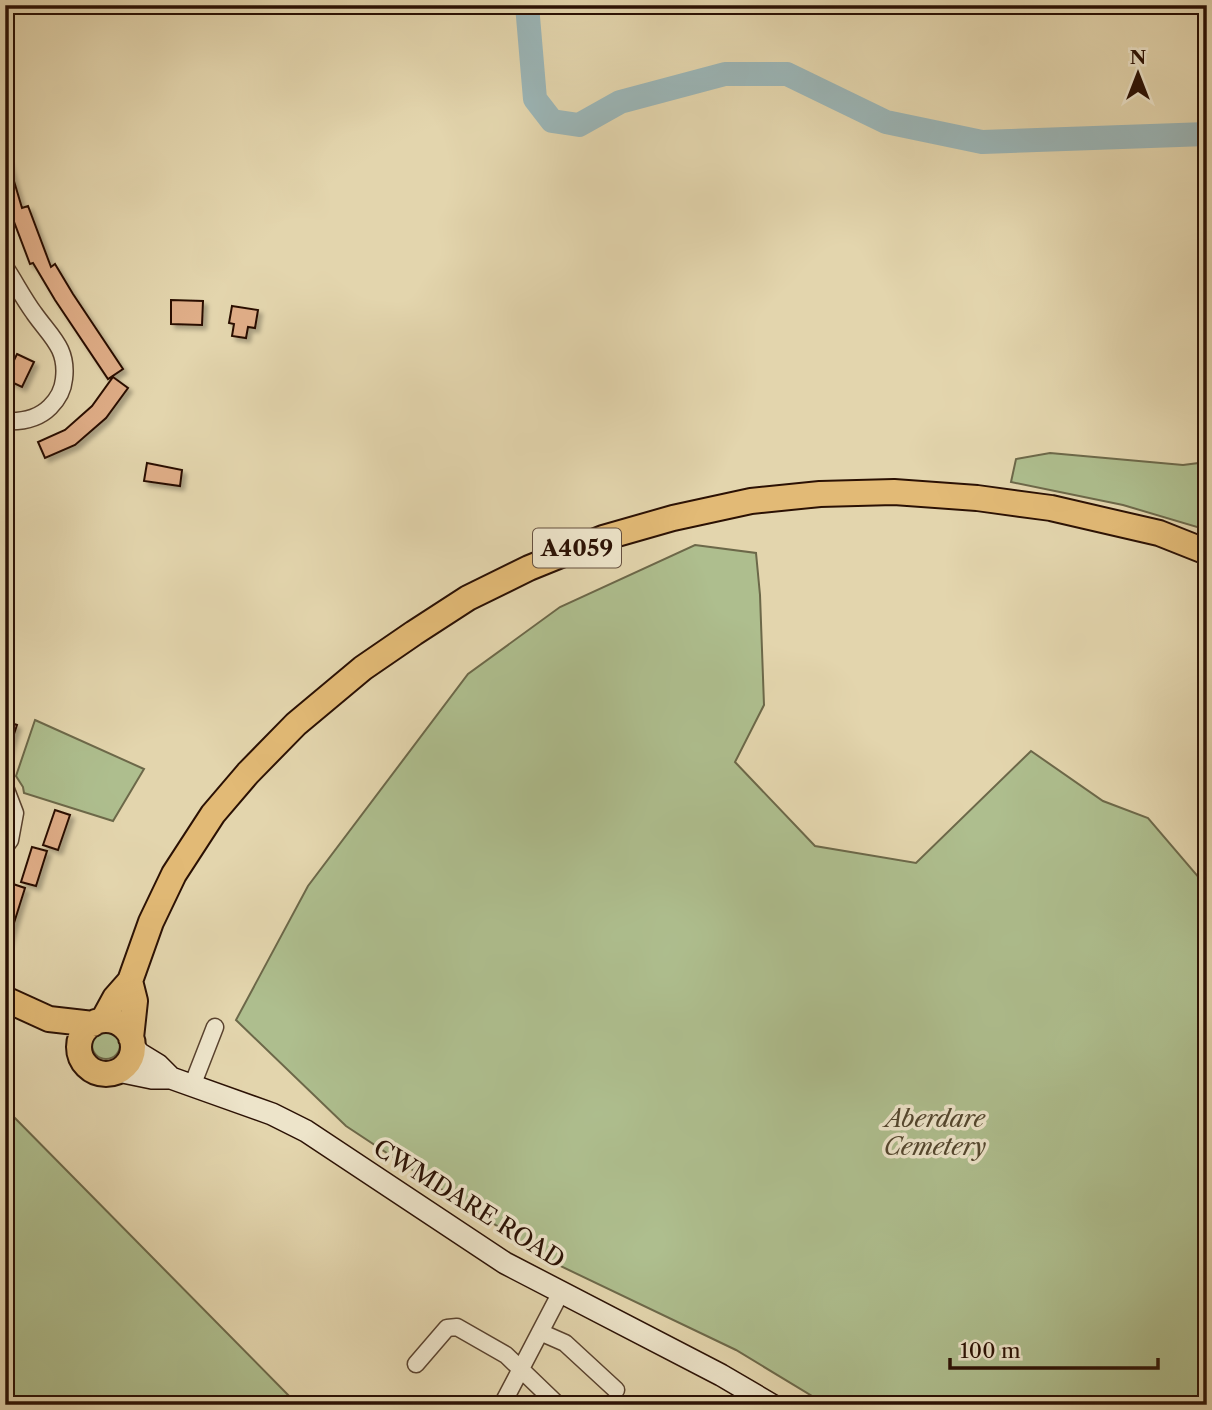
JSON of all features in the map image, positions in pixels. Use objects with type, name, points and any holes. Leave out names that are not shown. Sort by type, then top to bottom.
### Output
[{"type":"main road","name":"A4059","points":[[98,1022],[130,981],[151,922],[174,874],[213,814],[248,773],[296,724],[363,668],[468,598],[529,568],[603,538],[673,518],[751,501],[820,494],[894,492],[977,498],[1051,508],[1159,533],[1207,552]]},
{"type":"main road","name":"A4059","points":[[130,981],[135,1001],[132,1042]]},
{"type":"main road","points":[[5,999],[49,1019],[116,1022],[122,1025],[132,1042],[129,1062],[109,1074],[88,1067],[80,1051],[81,1037],[86,1029],[98,1022]]},
{"type":"main road","points":[[49,1019],[80,1051]]},
{"type":"main road","name":"CWMDARE ROAD","points":[[132,1042],[140,1054],[158,1065],[171,1078]]},
{"type":"main road","name":"CWMDARE ROAD","points":[[118,1071],[152,1078],[171,1078],[272,1114],[306,1131],[505,1263],[721,1375],[772,1405]]},
{"type":"street","points":[[5,267],[33,312],[60,348],[66,365],[64,385],[57,400],[47,411],[33,419],[5,421]]},
{"type":"street","points":[[5,787],[15,813],[10,840],[5,847]]},
{"type":"street","points":[[192,1086],[215,1027]]},
{"type":"street","points":[[502,1405],[561,1292]]},
{"type":"street","points":[[416,1364],[447,1328],[457,1327],[506,1355],[558,1405]]},
{"type":"street","points":[[540,1332],[565,1343],[616,1390]]},
{"type":"green space","points":[[1050,453],[1183,465],[1207,462],[1207,530],[1123,505],[1011,482],[1016,459]]},
{"type":"green space","name":"Aberdare Cemetery","points":[[695,545],[756,553],[764,705],[735,762],[815,846],[916,863],[1031,751],[1103,801],[1148,818],[1207,887],[1207,1405],[827,1405],[736,1350],[550,1261],[346,1126],[236,1020],[308,886],[468,674],[560,607]]},
{"type":"green space","points":[[35,720],[144,769],[113,821],[24,793],[16,776]]},
{"type":"green space","points":[[106,1031],[116,1035],[120,1045],[116,1055],[106,1059],[96,1055],[92,1045],[96,1035]]},
{"type":"green space","points":[[5,1108],[298,1405],[5,1405]]},
{"type":"building","points":[[8,161],[22,208],[28,206],[51,267],[55,264],[123,369],[108,379],[33,263],[30,264],[5,198],[5,162]]},
{"type":"building","points":[[171,300],[203,301],[202,325],[171,324]]},
{"type":"building","points":[[232,306],[258,310],[255,328],[248,327],[246,338],[232,336],[234,324],[229,323]]},
{"type":"building","points":[[17,354],[34,362],[22,387],[5,379]]},
{"type":"building","points":[[113,377],[128,388],[106,418],[75,445],[45,458],[38,442],[65,430],[92,406]]},
{"type":"building","points":[[147,463],[182,470],[180,486],[144,481]]},
{"type":"building","points":[[5,721],[17,725],[7,755],[5,755]]},
{"type":"building","points":[[55,810],[70,815],[58,850],[43,845]]},
{"type":"building","points":[[32,847],[47,851],[36,886],[21,882]]},
{"type":"building","points":[[10,883],[25,888],[8,942],[5,941],[5,898]]},
{"type":"waterway","points":[[527,5],[535,99],[552,121],[579,125],[620,102],[725,74],[787,74],[886,122],[982,142],[1207,134]]}]
